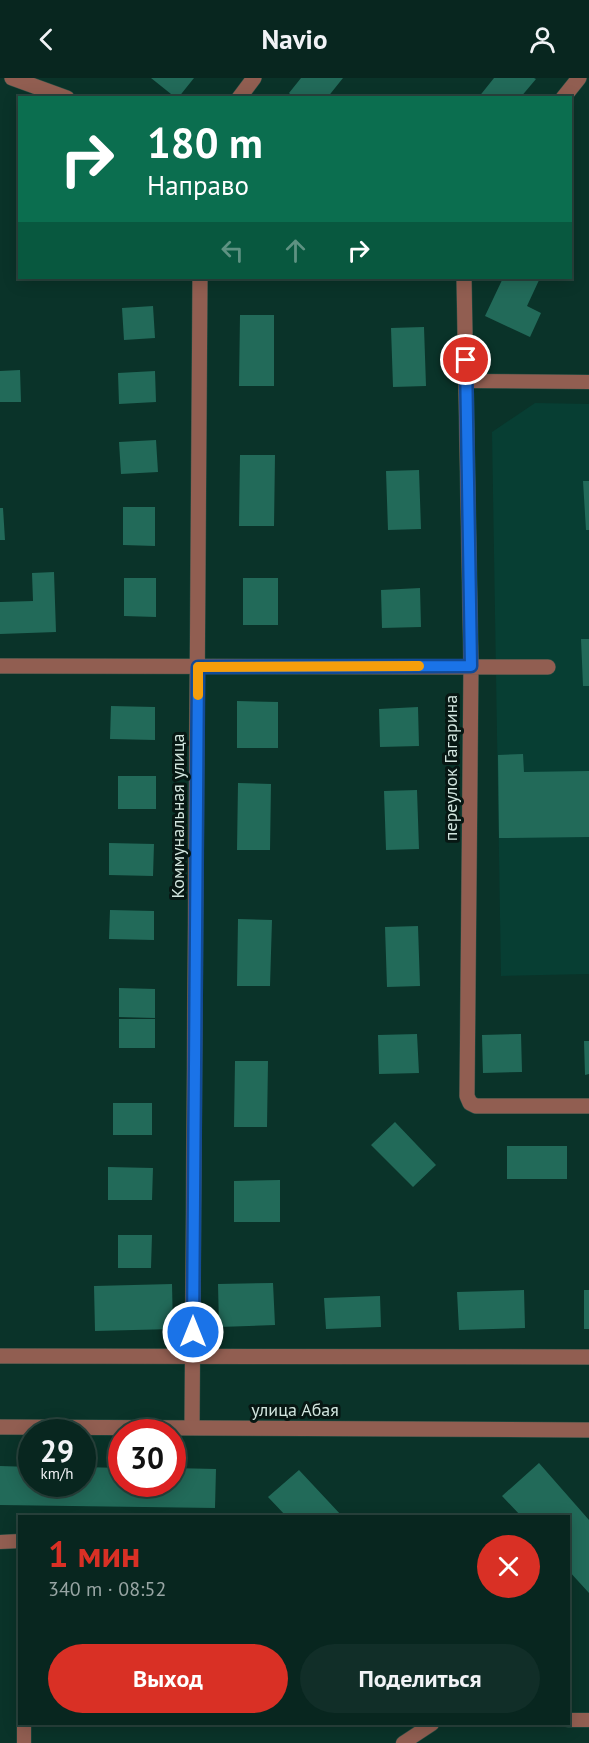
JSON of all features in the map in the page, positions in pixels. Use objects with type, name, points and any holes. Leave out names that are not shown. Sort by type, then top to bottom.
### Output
[{"type":"street","points":[[12,78],[62,96]]},
{"type":"street","points":[[240,96],[254,78]]},
{"type":"street","points":[[565,96],[579,78]]},
{"type":"street","name":"Коммунальная улица","points":[[192,1427],[200,279]]},
{"type":"street","name":"переулок Гагарина","points":[[464,279],[471,666],[467,1096],[470,1103],[476,1106],[589,1106]]},
{"type":"street","points":[[0,666],[548,667]]},
{"type":"street","points":[[0,1356],[589,1357]]},
{"type":"street","name":"улица Абая","points":[[0,1427],[589,1430]]},
{"type":"lane","points":[[466,381],[589,382]]},
{"type":"lane","points":[[0,1542],[18,1541]]},
{"type":"lane","points":[[570,1720],[589,1720]]},
{"type":"lane","points":[[24,1725],[24,1743]]},
{"type":"lane","points":[[403,1743],[430,1725]]},
{"type":"shaded area","points":[[535,403],[589,404],[589,974],[501,976],[492,432]]},
{"type":"building","points":[[151,78],[194,78],[180,96],[174,96]]},
{"type":"building","points":[[301,78],[343,78],[329,96],[292,96],[289,93]]},
{"type":"building","points":[[494,78],[536,79],[522,96],[480,96]]},
{"type":"building","points":[[503,279],[540,279],[527,306],[541,313],[530,337],[485,316]]},
{"type":"building","points":[[153,306],[155,338],[124,340],[122,308]]},
{"type":"building","points":[[240,315],[274,315],[274,386],[239,386]]},
{"type":"building","points":[[424,327],[426,386],[393,387],[391,328]]},
{"type":"building","points":[[20,370],[21,402],[0,402],[0,371]]},
{"type":"building","points":[[155,371],[156,402],[119,404],[118,373]]},
{"type":"building","points":[[156,440],[158,472],[121,474],[119,442]]},
{"type":"building","points":[[240,455],[275,455],[274,526],[239,526]]},
{"type":"building","points":[[419,470],[421,529],[388,530],[386,471]]},
{"type":"building","points":[[583,481],[589,481],[589,530],[586,530]]},
{"type":"building","points":[[123,507],[155,507],[155,546],[123,545]]},
{"type":"building","points":[[0,508],[3,508],[5,540],[0,540]]},
{"type":"building","points":[[54,572],[56,632],[0,634],[0,602],[33,601],[32,573]]},
{"type":"building","points":[[124,578],[156,578],[156,617],[124,616]]},
{"type":"building","points":[[243,578],[278,578],[278,625],[243,625]]},
{"type":"building","points":[[420,588],[421,627],[382,628],[381,590]]},
{"type":"building","points":[[581,639],[589,639],[589,686],[583,686]]},
{"type":"building","points":[[237,701],[278,702],[278,748],[237,748]]},
{"type":"building","points":[[111,706],[155,707],[155,740],[110,739]]},
{"type":"building","points":[[418,707],[419,746],[380,747],[379,709]]},
{"type":"building","points":[[523,754],[524,772],[589,771],[589,837],[499,838],[498,755]]},
{"type":"building","points":[[118,776],[156,776],[156,809],[118,809]]},
{"type":"building","points":[[238,783],[271,784],[270,850],[237,850]]},
{"type":"building","points":[[417,790],[419,849],[386,850],[384,791]]},
{"type":"building","points":[[109,843],[154,844],[153,876],[109,875]]},
{"type":"building","points":[[110,910],[154,911],[154,940],[109,939]]},
{"type":"building","points":[[238,919],[272,920],[270,986],[237,986]]},
{"type":"building","points":[[418,926],[420,986],[387,987],[385,927]]},
{"type":"building","points":[[119,988],[155,989],[155,1018],[119,1017]]},
{"type":"building","points":[[119,1019],[155,1019],[155,1048],[119,1048]]},
{"type":"building","points":[[417,1034],[419,1073],[379,1074],[378,1035]]},
{"type":"building","points":[[521,1034],[522,1072],[483,1073],[482,1035]]},
{"type":"building","points":[[584,1041],[589,1041],[589,1074],[585,1075]]},
{"type":"building","points":[[235,1061],[268,1061],[267,1127],[234,1127]]},
{"type":"building","points":[[113,1103],[152,1103],[152,1135],[113,1135]]},
{"type":"building","points":[[395,1122],[436,1165],[413,1187],[371,1145]]},
{"type":"building","points":[[507,1146],[567,1146],[567,1179],[507,1179]]},
{"type":"building","points":[[108,1167],[153,1168],[152,1200],[108,1200]]},
{"type":"building","points":[[280,1180],[280,1222],[234,1222],[234,1181]]},
{"type":"building","points":[[118,1235],[152,1235],[151,1268],[118,1268]]},
{"type":"building","points":[[273,1283],[275,1325],[219,1327],[218,1284]]},
{"type":"building","points":[[172,1284],[173,1329],[95,1331],[94,1286]]},
{"type":"building","points":[[524,1290],[525,1328],[459,1330],[457,1292]]},
{"type":"building","points":[[584,1290],[589,1290],[589,1329],[584,1329]]},
{"type":"building","points":[[380,1296],[381,1327],[326,1329],[324,1298]]},
{"type":"building","points":[[539,1463],[589,1520],[589,1593],[570,1572],[570,1515],[520,1515],[502,1496]]},
{"type":"building","points":[[0,1466],[18,1467],[18,1497],[96,1497],[96,1467],[108,1468],[108,1497],[186,1497],[186,1468],[216,1469],[215,1508],[0,1505]]},
{"type":"building","points":[[299,1470],[341,1515],[285,1515],[268,1497]]},
{"type":"slow traffic","points":[[198,695],[198,667],[419,666]]},
{"type":"route","points":[[193,1332],[198,667],[471,666],[466,360]]}]
